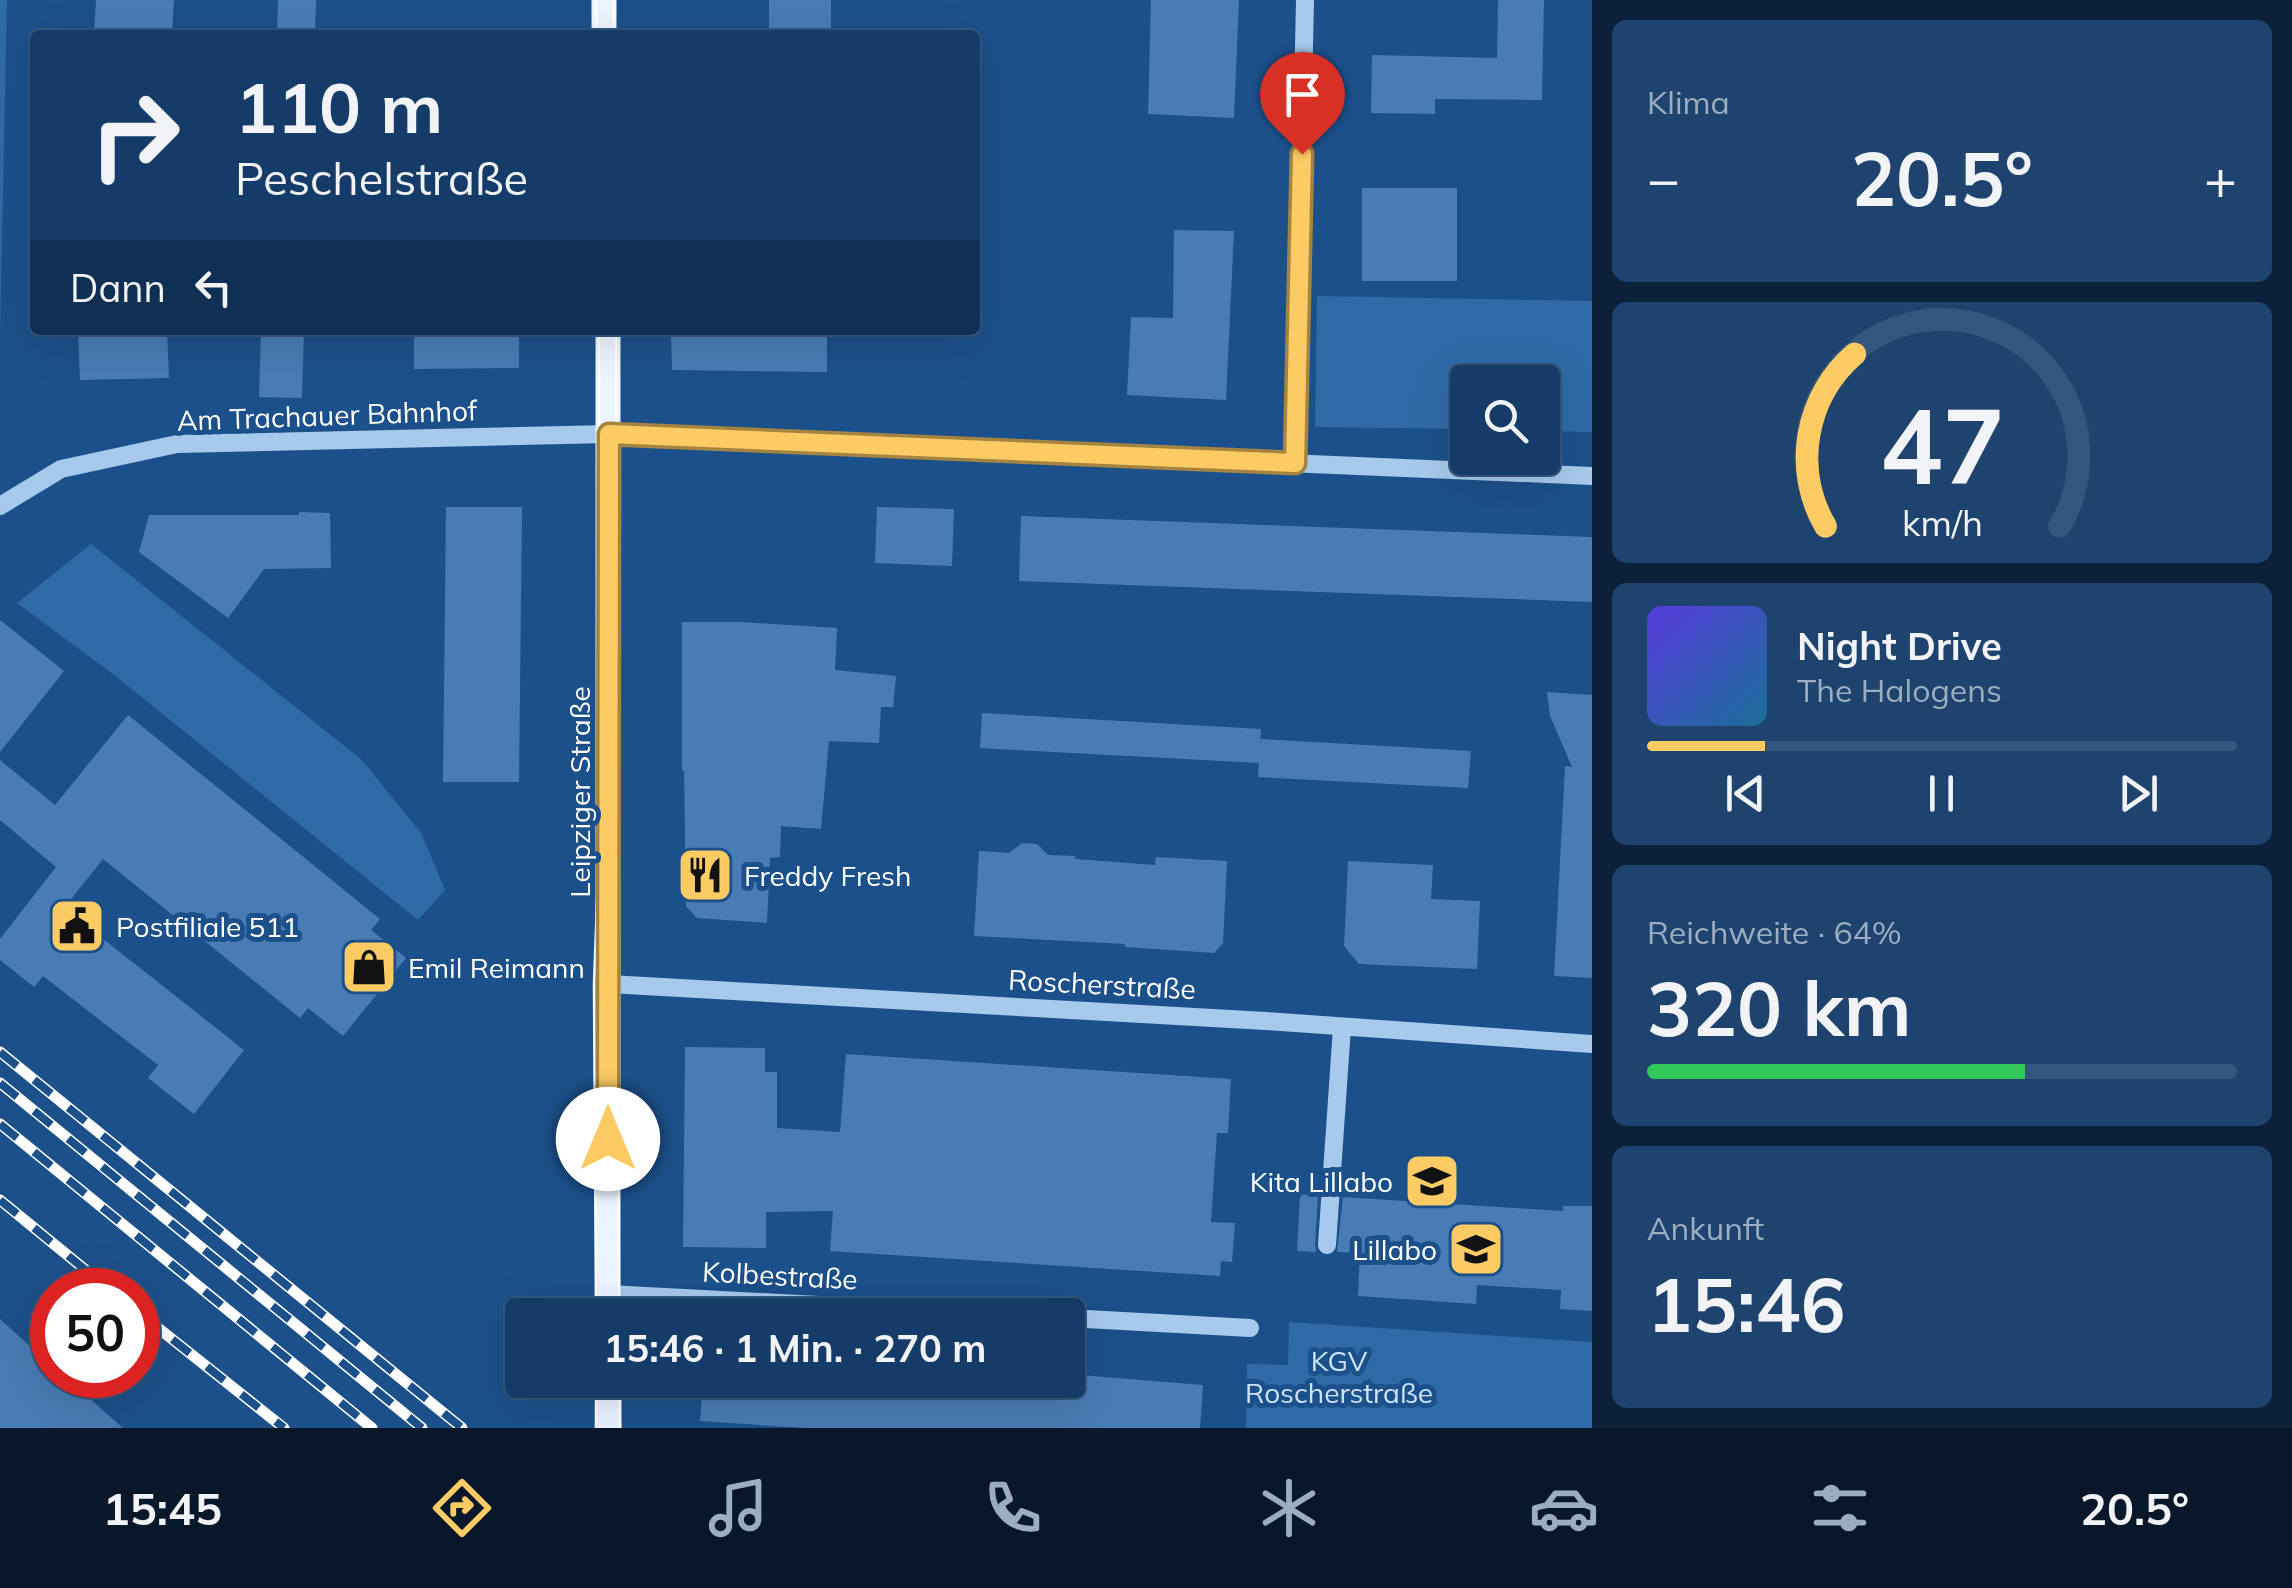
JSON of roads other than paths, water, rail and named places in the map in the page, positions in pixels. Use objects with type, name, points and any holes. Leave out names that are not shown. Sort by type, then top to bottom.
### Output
[{"type":"main road","points":[[604,0],[604,30]]},
{"type":"main road","name":"Leipziger Straße","points":[[608,335],[608,1298]]},
{"type":"main road","points":[[609,1398],[609,1428]]},
{"type":"street","points":[[1295,463],[1305,0]]},
{"type":"street","name":"Am Trachauer Bahnhof","points":[[0,506],[61,470],[178,444],[609,434],[1592,476]]},
{"type":"street","name":"Roscherstraße","points":[[609,984],[1592,1044]]},
{"type":"street","points":[[1327,1245],[1342,1027]]},
{"type":"street","points":[[1085,1319],[1250,1328]]},
{"type":"tram line","points":[[596,0],[597,30]]},
{"type":"tram line","points":[[614,0],[614,30]]},
{"type":"tram line","points":[[596,1298],[599,335]]},
{"type":"tram line","points":[[616,335],[619,1298]]},
{"type":"tram line","points":[[596,1398],[596,1428]]},
{"type":"tram line","points":[[619,1398],[620,1428]]},
{"type":"railway","points":[[0,1052],[462,1428]]},
{"type":"railway","points":[[0,1083],[422,1428]]},
{"type":"railway","points":[[0,1124],[372,1428]]},
{"type":"railway","points":[[0,1200],[83,1268]]},
{"type":"railway","points":[[160,1329],[284,1428]]},
{"type":"place","name":"Freddy Fresh","points":[[705,875]]},
{"type":"place","name":"Postfiliale 511","points":[[77,926]]},
{"type":"place","name":"Emil Reimann","points":[[369,967]]},
{"type":"place","name":"Kita Lillabo","points":[[1432,1181]]},
{"type":"place","name":"Lillabo","points":[[1476,1249]]},
{"type":"park label","name":"KGV Roscherstraße","points":[[1339,1376]]}]
